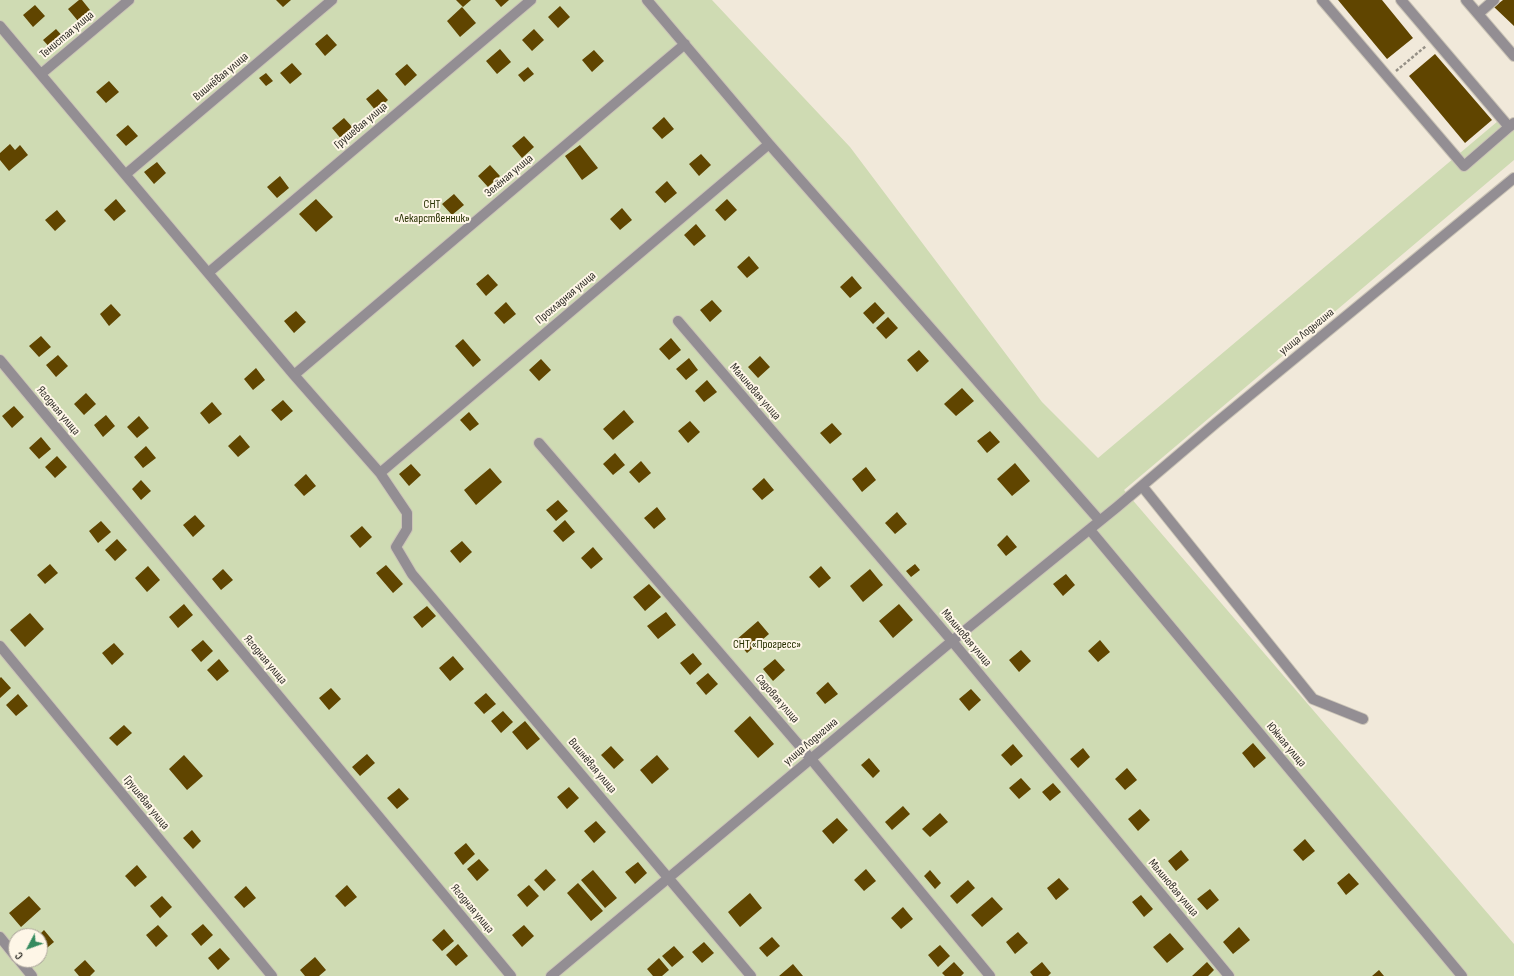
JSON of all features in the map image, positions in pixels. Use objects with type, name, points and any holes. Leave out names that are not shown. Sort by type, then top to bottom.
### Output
[{"type":"street","name":"Тенистая улица","points":[[41,74],[129,0]]},
{"type":"street","name":"Вишнёвая улица","points":[[126,174],[332,0]]},
{"type":"street","name":"Грушевая улица","points":[[208,273],[531,0]]},
{"type":"street","points":[[647,0],[769,144],[1100,521]]},
{"type":"street","points":[[1322,0],[1464,166],[1512,125],[1434,39],[1401,0]]},
{"type":"street","points":[[1466,0],[1514,56]]},
{"type":"street","points":[[1478,14],[1494,0]]},
{"type":"street","points":[[0,26],[294,375],[380,473]]},
{"type":"street","name":"Зелёная улица","points":[[294,375],[685,44]]},
{"type":"street","name":"Прохладная улица","points":[[380,473],[769,144]]},
{"type":"street","name":"улица Лодыгина","points":[[550,976],[952,641],[1090,530],[1514,178]]},
{"type":"street","name":"Малиновая улица","points":[[678,321],[952,641],[1229,976]]},
{"type":"street","name":"Ягодная улица","points":[[0,360],[511,976]]},
{"type":"street","name":"Садовая улица","points":[[539,443],[811,759],[990,976]]},
{"type":"street","name":"Вишнёвая улица","points":[[380,473],[407,513],[407,529],[396,547],[412,574],[751,976]]},
{"type":"street","points":[[1142,486],[1313,699],[1363,719]]},
{"type":"street","name":"Южная улица","points":[[1090,530],[1462,976]]},
{"type":"street","name":"Грушевая улица","points":[[0,646],[272,976]]},
{"type":"street","points":[[0,937],[8,947]]},
{"type":"street","points":[[26,968],[32,976]]},
{"type":"path","points":[[1388,78],[1434,39]]},
{"type":"green space","name":"СНТ «Прогресс»","points":[[0,0],[712,0],[850,147],[1042,402],[1098,458],[1498,121],[1514,127],[1514,160],[1124,490],[1514,944],[1514,976],[0,976]]},
{"type":"building","points":[[79,0],[82,0],[90,10],[78,21],[68,9]]},
{"type":"building","points":[[276,0],[291,0],[283,7]]},
{"type":"building","points":[[456,0],[471,0],[463,7]]},
{"type":"building","points":[[495,0],[509,0],[501,7]]},
{"type":"building","points":[[1338,0],[1382,0],[1413,38],[1387,59]]},
{"type":"building","points":[[1503,0],[1514,0],[1514,26],[1494,7]]},
{"type":"building","points":[[35,5],[45,16],[33,27],[23,15]]},
{"type":"building","points":[[560,6],[570,17],[558,28],[548,17]]},
{"type":"building","points":[[462,7],[476,23],[460,37],[447,21]]},
{"type":"building","points":[[56,29],[66,40],[53,51],[43,40]]},
{"type":"building","points":[[534,29],[544,40],[532,51],[522,40]]},
{"type":"building","points":[[327,34],[337,45],[325,56],[315,44]]},
{"type":"building","points":[[500,49],[511,62],[497,74],[486,61]]},
{"type":"building","points":[[594,50],[604,61],[592,72],[582,60]]},
{"type":"building","points":[[1435,54],[1492,120],[1465,143],[1409,76]]},
{"type":"building","points":[[292,63],[302,74],[290,84],[280,73]]},
{"type":"building","points":[[407,64],[417,75],[405,86],[395,74]]},
{"type":"building","points":[[528,67],[534,74],[524,82],[518,75]]},
{"type":"building","points":[[266,73],[273,81],[266,86],[259,78]]},
{"type":"building","points":[[109,81],[119,92],[106,103],[96,92]]},
{"type":"building","points":[[378,89],[388,100],[376,111],[366,99]]},
{"type":"building","points":[[664,117],[674,129],[662,139],[652,128]]},
{"type":"building","points":[[344,118],[354,129],[342,140],[332,128]]},
{"type":"building","points":[[128,125],[138,136],[126,146],[116,135]]},
{"type":"building","points":[[524,136],[534,147],[522,158],[512,146]]},
{"type":"building","points":[[10,144],[15,150],[20,145],[28,155],[9,171],[0,160],[0,153]]},
{"type":"building","points":[[580,145],[598,168],[582,180],[565,156]]},
{"type":"building","points":[[701,154],[711,165],[699,176],[689,164]]},
{"type":"building","points":[[157,162],[166,173],[154,184],[144,172]]},
{"type":"building","points":[[490,165],[500,176],[488,187],[478,176]]},
{"type":"building","points":[[280,176],[289,188],[277,198],[267,187]]},
{"type":"building","points":[[667,181],[677,193],[665,203],[655,192]]},
{"type":"building","points":[[454,194],[464,205],[452,215],[442,204]]},
{"type":"building","points":[[116,199],[126,211],[114,221],[104,210]]},
{"type":"building","points":[[316,199],[333,217],[316,232],[299,214]]},
{"type":"building","points":[[727,199],[737,210],[725,221],[715,210]]},
{"type":"building","points":[[622,208],[632,220],[620,230],[610,219]]},
{"type":"building","points":[[57,210],[66,221],[55,231],[45,220]]},
{"type":"building","points":[[696,224],[706,236],[694,246],[684,235]]},
{"type":"building","points":[[749,256],[759,268],[747,278],[737,267]]},
{"type":"building","points":[[488,274],[498,285],[486,296],[476,284]]},
{"type":"building","points":[[852,276],[862,288],[850,298],[840,287]]},
{"type":"building","points":[[712,300],[722,311],[710,322],[700,310]]},
{"type":"building","points":[[506,302],[516,314],[504,324],[494,313]]},
{"type":"building","points":[[875,302],[885,313],[873,324],[863,313]]},
{"type":"building","points":[[111,304],[121,315],[109,326],[100,314]]},
{"type":"building","points":[[296,311],[306,322],[294,333],[284,321]]},
{"type":"building","points":[[888,317],[898,328],[886,339],[876,328]]},
{"type":"building","points":[[41,336],[51,347],[39,357],[29,346]]},
{"type":"building","points":[[671,338],[681,350],[669,360],[659,349]]},
{"type":"building","points":[[463,339],[481,360],[473,367],[455,346]]},
{"type":"building","points":[[919,350],[929,361],[917,372],[907,360]]},
{"type":"building","points":[[58,355],[68,366],[56,377],[46,365]]},
{"type":"building","points":[[760,356],[770,367],[758,378],[748,367]]},
{"type":"building","points":[[689,358],[698,370],[686,380],[676,369]]},
{"type":"building","points":[[541,359],[551,370],[539,381],[529,370]]},
{"type":"building","points":[[256,368],[265,380],[253,390],[244,379]]},
{"type":"building","points":[[707,380],[717,392],[704,402],[695,391]]},
{"type":"building","points":[[962,388],[974,401],[956,416],[944,404]]},
{"type":"building","points":[[86,393],[96,404],[84,415],[74,404]]},
{"type":"building","points":[[283,400],[293,411],[281,421],[271,410]]},
{"type":"building","points":[[212,402],[222,414],[209,424],[200,413]]},
{"type":"building","points":[[14,406],[24,417],[12,428],[2,416]]},
{"type":"building","points":[[624,410],[634,422],[613,440],[603,429]]},
{"type":"building","points":[[469,412],[479,424],[470,431],[460,420]]},
{"type":"building","points":[[106,415],[115,426],[103,437],[94,425]]},
{"type":"building","points":[[139,416],[149,428],[137,438],[127,427]]},
{"type":"building","points":[[690,421],[700,432],[688,443],[678,431]]},
{"type":"building","points":[[832,423],[842,434],[830,444],[820,433]]},
{"type":"building","points":[[990,431],[1000,442],[987,453],[977,441]]},
{"type":"building","points":[[240,435],[250,447],[238,457],[228,446]]},
{"type":"building","points":[[41,437],[51,449],[39,459],[29,448]]},
{"type":"building","points":[[146,446],[156,458],[143,468],[134,457]]},
{"type":"building","points":[[615,453],[625,465],[613,475],[603,464]]},
{"type":"building","points":[[57,456],[67,467],[55,478],[45,467]]},
{"type":"building","points":[[641,461],[651,473],[639,483],[629,472]]},
{"type":"building","points":[[1015,463],[1030,481],[1012,496],[997,479]]},
{"type":"building","points":[[411,464],[421,475],[409,486],[399,474]]},
{"type":"building","points":[[866,467],[876,480],[862,492],[852,479]]},
{"type":"building","points":[[490,468],[502,482],[476,505],[464,490]]},
{"type":"building","points":[[306,474],[316,486],[304,496],[294,485]]},
{"type":"building","points":[[764,478],[774,490],[762,500],[752,489]]},
{"type":"building","points":[[141,480],[151,491],[141,500],[132,489]]},
{"type":"building","points":[[558,500],[568,511],[556,521],[546,510]]},
{"type":"building","points":[[657,507],[666,519],[654,529],[644,518]]},
{"type":"building","points":[[897,512],[907,524],[895,534],[885,523]]},
{"type":"building","points":[[195,515],[205,526],[193,537],[183,525]]},
{"type":"building","points":[[565,520],[575,532],[563,542],[553,531]]},
{"type":"building","points":[[101,521],[111,532],[98,543],[89,531]]},
{"type":"building","points":[[362,526],[372,537],[360,548],[350,536]]},
{"type":"building","points":[[1007,535],[1017,547],[1006,556],[997,545]]},
{"type":"building","points":[[117,539],[127,550],[115,561],[105,550]]},
{"type":"building","points":[[462,541],[472,552],[460,563],[450,551]]},
{"type":"building","points":[[593,547],[603,559],[591,569],[581,558]]},
{"type":"building","points":[[50,564],[58,573],[45,584],[37,575]]},
{"type":"building","points":[[915,564],[920,570],[911,577],[906,571]]},
{"type":"building","points":[[386,565],[403,584],[393,593],[376,573]]},
{"type":"building","points":[[148,566],[160,580],[147,592],[135,578]]},
{"type":"building","points":[[821,566],[831,578],[819,588],[809,577]]},
{"type":"building","points":[[223,569],[233,580],[221,590],[212,579]]},
{"type":"building","points":[[870,569],[883,585],[863,602],[850,586]]},
{"type":"building","points":[[1066,574],[1075,585],[1063,596],[1053,584]]},
{"type":"building","points":[[649,584],[661,597],[645,611],[633,597]]},
{"type":"building","points":[[184,604],[193,615],[178,628],[169,617]]},
{"type":"building","points":[[899,604],[913,620],[893,638],[879,621]]},
{"type":"building","points":[[427,606],[436,616],[422,628],[413,617]]},
{"type":"building","points":[[666,612],[676,625],[658,639],[647,626]]},
{"type":"building","points":[[30,613],[44,629],[25,647],[10,630]]},
{"type":"building","points":[[758,621],[769,634],[747,653],[736,640]]},
{"type":"building","points":[[203,640],[213,651],[201,662],[191,650]]},
{"type":"building","points":[[1100,640],[1110,652],[1098,662],[1088,651]]},
{"type":"building","points":[[114,643],[124,654],[112,665],[102,653]]},
{"type":"building","points":[[1021,650],[1031,661],[1019,672],[1009,660]]},
{"type":"building","points":[[693,653],[702,664],[690,675],[680,663]]},
{"type":"building","points":[[453,656],[464,669],[450,681],[439,668]]},
{"type":"building","points":[[219,659],[229,671],[217,681],[207,670]]},
{"type":"building","points":[[775,659],[785,670],[773,681],[763,669]]},
{"type":"building","points":[[708,673],[718,684],[706,695],[696,683]]},
{"type":"building","points":[[1,677],[11,688],[0,698],[0,678]]},
{"type":"building","points":[[828,682],[838,694],[825,704],[816,693]]},
{"type":"building","points":[[331,688],[341,699],[329,710],[319,698]]},
{"type":"building","points":[[971,689],[981,700],[969,711],[959,699]]},
{"type":"building","points":[[486,693],[496,704],[484,714],[474,703]]},
{"type":"building","points":[[18,694],[28,706],[16,716],[6,705]]},
{"type":"building","points":[[503,711],[513,722],[501,733],[491,721]]},
{"type":"building","points":[[750,716],[774,744],[758,758],[734,731]]},
{"type":"building","points":[[525,721],[540,739],[527,750],[512,732]]},
{"type":"building","points":[[124,725],[132,733],[117,746],[109,738]]},
{"type":"building","points":[[1253,743],[1266,758],[1254,768],[1242,753]]},
{"type":"building","points":[[1013,744],[1023,756],[1011,766],[1001,755]]},
{"type":"building","points":[[611,746],[624,760],[614,769],[601,755]]},
{"type":"building","points":[[1083,748],[1090,757],[1078,768],[1070,759]]},
{"type":"building","points":[[367,754],[375,763],[360,776],[352,767]]},
{"type":"building","points":[[184,755],[203,776],[187,790],[169,769]]},
{"type":"building","points":[[657,755],[669,769],[652,784],[640,770]]},
{"type":"building","points":[[869,758],[880,771],[873,778],[861,765]]},
{"type":"building","points":[[1127,768],[1137,780],[1125,790],[1115,779]]},
{"type":"building","points":[[1021,778],[1031,789],[1019,799],[1009,788]]},
{"type":"building","points":[[1053,783],[1061,792],[1050,801],[1042,792]]},
{"type":"building","points":[[569,787],[579,798],[567,809],[557,797]]},
{"type":"building","points":[[399,788],[409,799],[397,809],[387,798]]},
{"type":"building","points":[[903,806],[910,814],[892,830],[885,822]]},
{"type":"building","points":[[1140,809],[1150,820],[1138,831],[1128,819]]},
{"type":"building","points":[[940,813],[948,822],[930,837],[922,829]]},
{"type":"building","points":[[837,818],[848,830],[833,844],[822,831]]},
{"type":"building","points":[[596,821],[606,832],[594,843],[584,831]]},
{"type":"building","points":[[192,830],[201,841],[193,849],[183,838]]},
{"type":"building","points":[[1305,839],[1315,851],[1303,861],[1293,850]]},
{"type":"building","points":[[466,843],[475,854],[463,865],[454,853]]},
{"type":"building","points":[[1181,850],[1189,860],[1176,871],[1168,861]]},
{"type":"building","points":[[479,859],[489,870],[477,881],[467,869]]},
{"type":"building","points":[[638,862],[647,873],[635,884],[625,872]]},
{"type":"building","points":[[137,865],[147,877],[135,887],[125,876]]},
{"type":"building","points":[[546,869],[556,880],[544,891],[534,880]]},
{"type":"building","points":[[866,869],[876,881],[864,891],[854,880]]},
{"type":"building","points":[[593,870],[617,898],[605,908],[581,880]]},
{"type":"building","points":[[930,870],[941,883],[935,889],[924,876]]},
{"type":"building","points":[[1349,873],[1359,884],[1346,895],[1337,883]]},
{"type":"building","points":[[1059,878],[1069,889],[1056,900],[1047,888]]},
{"type":"building","points":[[968,880],[975,888],[957,904],[950,896]]},
{"type":"building","points":[[578,883],[603,911],[591,921],[567,893]]},
{"type":"building","points":[[347,885],[357,897],[345,907],[335,896]]},
{"type":"building","points":[[529,885],[539,896],[527,907],[517,895]]},
{"type":"building","points":[[246,886],[256,898],[244,908],[234,897]]},
{"type":"building","points":[[1210,889],[1219,900],[1207,910],[1197,899]]},
{"type":"building","points":[[750,893],[762,908],[740,927],[728,912]]},
{"type":"building","points":[[1141,895],[1153,909],[1144,917],[1132,902]]},
{"type":"building","points":[[29,896],[41,909],[21,927],[9,913]]},
{"type":"building","points":[[162,896],[172,907],[160,918],[150,906]]},
{"type":"building","points":[[992,897],[1003,909],[982,927],[971,915]]},
{"type":"building","points":[[903,907],[913,919],[901,929],[891,918]]},
{"type":"building","points":[[203,924],[213,935],[201,946],[191,934]]},
{"type":"building","points":[[158,925],[168,936],[156,947],[146,935]]},
{"type":"building","points":[[524,925],[534,936],[522,947],[512,935]]},
{"type":"building","points":[[1239,927],[1250,940],[1233,954],[1223,942]]},
{"type":"building","points":[[444,929],[454,941],[442,951],[432,940]]},
{"type":"building","points":[[1018,932],[1028,943],[1015,954],[1006,942]]},
{"type":"building","points":[[1170,933],[1184,949],[1167,963],[1153,947]]},
{"type":"building","points":[[48,935],[54,942],[48,947]]},
{"type":"building","points":[[772,937],[780,946],[767,957],[759,948]]},
{"type":"building","points":[[704,942],[714,953],[702,963],[692,952]]},
{"type":"building","points":[[458,944],[468,956],[456,966],[446,955]]},
{"type":"building","points":[[940,945],[950,956],[938,967],[928,955]]},
{"type":"building","points":[[674,946],[684,957],[672,967],[662,956]]},
{"type":"building","points":[[220,948],[230,959],[218,970],[208,958]]},
{"type":"building","points":[[315,957],[326,970],[319,976],[305,976],[300,970]]},
{"type":"building","points":[[659,958],[669,970],[662,976],[653,976],[647,969]]},
{"type":"building","points":[[85,960],[95,971],[90,976],[79,976],[74,970]]},
{"type":"building","points":[[954,962],[964,973],[961,976],[945,976],[942,973]]},
{"type":"building","points":[[1042,962],[1051,973],[1048,976],[1033,976],[1030,972]]},
{"type":"building","points":[[1207,962],[1214,970],[1208,976],[1192,976]]},
{"type":"building","points":[[793,964],[803,976],[779,976]]},
{"type":"building","points":[[1379,970],[1384,976],[1372,976]]},
{"type":"park label","name":"СНТ «Лекарственник»","points":[[432,212]]}]
